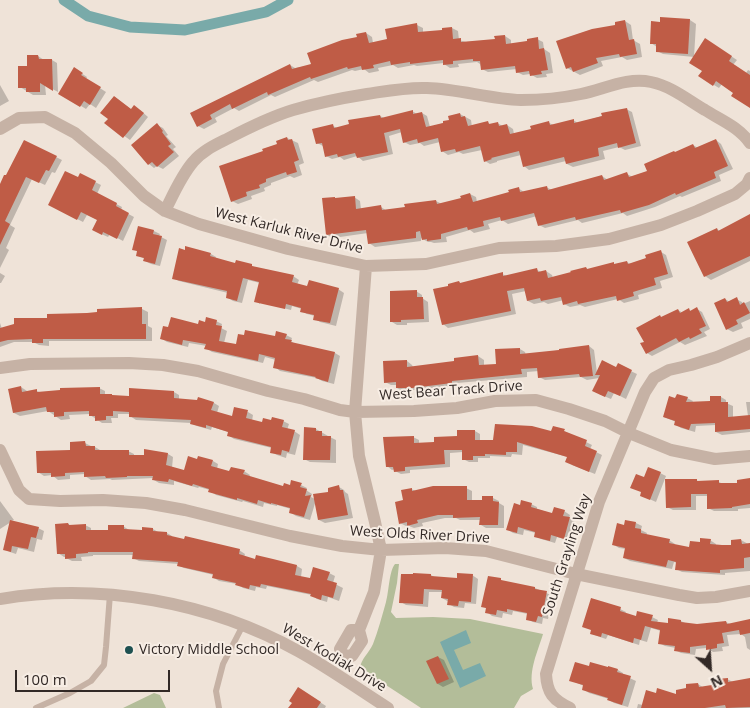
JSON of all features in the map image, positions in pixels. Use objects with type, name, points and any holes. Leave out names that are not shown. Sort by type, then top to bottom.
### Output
[{"type":"street","points":[[164,211],[194,161],[208,150],[248,128],[291,110],[340,98],[400,88],[447,89],[520,100],[564,97],[602,89],[622,82],[638,80],[653,82],[669,88],[739,130],[750,143]]},
{"type":"street","name":"West Karluk River Drive","points":[[0,129],[19,118],[45,117],[74,133],[112,163],[144,196],[164,211],[199,224],[288,249],[366,266],[426,264],[499,248],[556,246],[609,239],[662,225],[697,211],[735,194],[747,184],[750,178]]},
{"type":"street","points":[[331,671],[343,655],[352,656],[362,641],[360,630],[374,592],[381,550],[360,456],[355,412],[366,266]]},
{"type":"street","name":"South Grayling Way","points":[[570,708],[559,703],[552,696],[548,690],[546,674],[599,502],[645,392],[654,378],[669,370],[691,365],[750,343]]},
{"type":"street","name":"West Bear Track Drive","points":[[0,368],[30,364],[129,362],[163,365],[198,371],[340,410],[355,412],[414,411],[457,408],[495,401],[536,400],[605,421],[671,450],[715,459],[750,456]]},
{"type":"street","name":"West Olds River Drive","points":[[0,450],[20,490],[28,499],[60,501],[103,500],[146,503],[185,510],[290,536],[342,546],[381,550],[445,548],[486,551],[576,574],[697,598],[750,592]]},
{"type":"street","name":"West Kodiak Drive","points":[[0,598],[55,594],[110,594],[186,607],[243,625],[298,651],[388,708]]},
{"type":"lane","points":[[36,708],[70,693],[91,681],[104,665],[110,594]]},
{"type":"lane","points":[[220,708],[216,691],[223,664],[243,625]]},
{"type":"green space","points":[[395,564],[399,564],[391,612],[396,618],[470,619],[543,634],[533,668],[533,689],[521,696],[514,708],[421,708],[360,668],[377,634],[386,602],[391,571]]},
{"type":"green space","points":[[154,693],[160,695],[166,708],[123,708]]},
{"type":"water","points":[[466,630],[471,643],[454,650],[463,670],[480,663],[486,676],[460,688],[440,642]]},
{"type":"building","points":[[660,17],[690,19],[688,54],[656,52],[656,44],[650,44],[651,21],[660,22]]},
{"type":"building","points":[[625,20],[629,40],[634,39],[637,54],[620,57],[619,54],[596,58],[598,63],[573,72],[571,67],[566,69],[556,41],[592,29],[615,25],[615,22]]},
{"type":"building","points":[[417,23],[418,32],[442,30],[442,28],[452,27],[453,39],[461,38],[461,42],[495,39],[494,36],[505,35],[506,44],[527,41],[527,39],[538,37],[539,49],[544,48],[548,70],[541,71],[542,74],[530,76],[529,71],[516,73],[515,66],[481,70],[480,61],[473,61],[473,59],[453,61],[453,64],[443,65],[443,60],[391,65],[390,61],[373,65],[374,68],[362,70],[361,66],[348,69],[347,67],[311,79],[310,77],[268,95],[267,92],[232,109],[230,104],[210,115],[212,119],[197,127],[190,113],[290,64],[292,69],[311,64],[307,53],[342,40],[357,37],[356,34],[366,32],[369,43],[387,39],[385,29]]},
{"type":"building","points":[[705,38],[732,56],[729,61],[750,75],[750,108],[731,96],[733,93],[716,81],[713,86],[698,76],[702,71],[689,63]]},
{"type":"building","points":[[27,55],[38,55],[39,59],[52,59],[53,91],[40,83],[40,92],[26,92],[26,88],[18,88],[18,66],[27,66]]},
{"type":"building","points":[[74,67],[83,73],[81,75],[101,87],[90,105],[84,101],[80,107],[58,94]]},
{"type":"building","points":[[114,96],[131,109],[134,105],[144,113],[123,138],[104,123],[108,119],[100,113]]},
{"type":"building","points":[[627,108],[636,143],[618,148],[617,143],[598,148],[599,156],[566,164],[564,157],[523,167],[519,151],[491,158],[484,162],[480,146],[456,152],[455,149],[441,152],[438,138],[418,143],[417,139],[403,143],[400,129],[384,133],[388,152],[357,158],[355,153],[338,157],[337,154],[325,157],[322,143],[316,144],[312,129],[333,124],[334,128],[349,124],[348,120],[380,115],[381,118],[413,110],[413,114],[422,112],[426,127],[443,123],[443,121],[449,120],[448,116],[460,113],[461,117],[465,116],[468,126],[488,121],[489,124],[498,122],[499,126],[507,124],[510,134],[531,129],[530,126],[549,121],[550,125],[574,119],[574,123],[602,116],[601,113]]},
{"type":"building","points":[[157,123],[171,144],[168,146],[174,152],[157,167],[152,162],[148,165],[131,145]]},
{"type":"building","points":[[287,137],[288,140],[292,139],[299,160],[294,162],[297,172],[287,175],[286,172],[266,179],[266,182],[259,185],[260,188],[246,192],[247,196],[231,202],[219,166],[263,151],[262,149],[277,144],[276,141]]},
{"type":"building","points":[[716,139],[728,166],[714,172],[716,178],[649,205],[621,213],[620,210],[576,220],[575,217],[538,226],[534,213],[501,221],[500,217],[483,221],[484,226],[468,230],[467,227],[441,234],[441,239],[427,241],[427,239],[422,240],[420,231],[416,232],[416,238],[368,244],[366,230],[326,235],[322,198],[355,196],[356,209],[381,205],[382,210],[405,207],[404,204],[436,200],[437,204],[461,198],[460,196],[470,193],[473,202],[509,192],[508,190],[519,187],[520,192],[547,186],[548,190],[602,175],[604,180],[627,172],[629,177],[647,171],[644,164],[693,144],[695,148]]},
{"type":"building","points":[[24,140],[57,156],[49,171],[46,170],[39,183],[26,177],[5,221],[10,224],[0,245],[0,184]]},
{"type":"building","points":[[65,171],[78,177],[80,173],[96,181],[92,190],[117,203],[116,206],[129,213],[117,239],[103,232],[102,235],[92,230],[97,220],[81,212],[77,220],[48,205]]},
{"type":"building","points":[[750,214],[750,256],[704,277],[687,242],[717,228],[718,231]]},
{"type":"building","points":[[138,226],[154,230],[153,234],[162,236],[155,264],[143,261],[144,258],[136,256],[137,251],[132,250]]},
{"type":"building","points":[[185,246],[211,253],[210,256],[235,263],[236,260],[252,264],[252,266],[294,275],[292,282],[307,286],[309,280],[339,288],[330,323],[313,320],[314,315],[300,312],[301,308],[286,304],[285,309],[254,302],[259,282],[243,278],[237,301],[226,298],[227,291],[172,279],[179,248],[185,250]]},
{"type":"building","points":[[661,250],[668,274],[654,278],[656,285],[633,292],[634,296],[617,301],[616,296],[578,304],[577,301],[563,305],[561,297],[541,301],[540,298],[527,301],[524,288],[507,291],[511,311],[442,325],[433,289],[448,286],[448,284],[459,281],[460,283],[503,272],[503,276],[537,268],[538,272],[546,270],[548,278],[586,267],[587,269],[614,262],[614,264],[627,261],[628,264],[646,258],[645,255]]},
{"type":"building","points":[[417,290],[417,297],[423,297],[424,319],[390,322],[390,291]]},
{"type":"building","points":[[737,297],[740,305],[744,302],[750,313],[736,320],[738,324],[726,330],[714,303],[725,298],[727,302]]},
{"type":"building","points":[[142,307],[142,324],[146,324],[146,339],[43,339],[43,343],[32,343],[32,339],[0,342],[0,328],[14,324],[14,318],[47,318],[47,314],[87,313],[97,312],[97,309]]},
{"type":"building","points":[[697,307],[706,326],[699,329],[702,333],[679,342],[676,338],[646,354],[640,343],[644,342],[636,328],[660,315],[661,317],[678,309],[680,313],[689,308],[690,311]]},
{"type":"building","points":[[171,317],[198,324],[199,320],[205,322],[206,317],[217,320],[216,325],[222,326],[219,341],[236,344],[238,334],[244,335],[245,330],[275,336],[276,331],[287,334],[285,339],[292,340],[291,342],[335,352],[328,382],[316,377],[273,368],[275,358],[259,354],[258,361],[204,349],[206,344],[183,340],[182,345],[160,339],[163,326],[168,327]]},
{"type":"building","points":[[589,345],[593,376],[580,377],[579,374],[538,378],[537,368],[521,369],[522,374],[452,381],[452,383],[412,388],[396,388],[396,382],[384,383],[383,361],[407,360],[407,367],[454,361],[454,358],[478,355],[479,365],[496,364],[495,349],[520,348],[520,354]]},
{"type":"building","points":[[602,360],[616,367],[618,363],[632,370],[620,396],[608,391],[605,397],[592,391],[600,375],[595,375]]},
{"type":"building","points":[[21,386],[22,392],[37,389],[37,392],[60,390],[60,388],[100,387],[100,394],[129,396],[129,388],[174,391],[174,398],[197,400],[198,397],[214,402],[211,410],[232,416],[234,407],[248,410],[246,418],[262,422],[263,418],[271,420],[272,417],[284,420],[282,427],[295,430],[289,452],[282,450],[281,455],[270,453],[271,447],[227,436],[228,432],[206,425],[206,428],[190,424],[191,420],[129,417],[129,412],[113,411],[113,416],[106,416],[106,420],[95,421],[95,416],[89,416],[89,411],[64,412],[64,416],[54,417],[54,412],[47,412],[46,407],[13,413],[8,389]]},
{"type":"building","points":[[677,394],[688,397],[686,402],[710,401],[710,396],[721,396],[721,402],[728,402],[728,417],[750,415],[750,429],[715,432],[715,423],[691,424],[689,430],[674,425],[675,421],[663,417],[669,396],[675,398]]},
{"type":"building","points":[[495,424],[532,426],[551,431],[553,426],[565,429],[564,431],[587,440],[585,446],[597,451],[589,472],[565,462],[567,457],[517,442],[517,452],[506,452],[506,455],[485,454],[485,456],[473,456],[473,460],[462,460],[462,450],[444,450],[445,464],[405,467],[405,471],[394,472],[393,467],[386,467],[383,437],[414,436],[414,443],[434,442],[434,437],[457,436],[457,430],[475,430],[475,440],[493,440]]},
{"type":"building","points":[[304,427],[316,428],[316,431],[322,431],[322,436],[331,436],[330,460],[303,460]]},
{"type":"building","points":[[85,441],[86,446],[95,446],[95,450],[129,450],[129,455],[144,455],[144,449],[168,453],[166,465],[184,470],[188,456],[197,459],[198,456],[213,460],[211,466],[229,471],[231,467],[245,470],[243,474],[283,486],[284,483],[290,485],[291,480],[302,483],[300,487],[307,489],[305,496],[311,495],[304,517],[289,513],[290,508],[258,500],[257,504],[237,498],[237,500],[208,492],[209,489],[193,484],[192,486],[169,479],[168,482],[152,480],[153,476],[84,477],[84,472],[65,473],[65,476],[51,477],[51,473],[37,473],[36,451],[70,450],[70,442]]},
{"type":"building","points":[[648,467],[661,472],[650,500],[640,496],[641,492],[630,488],[636,474],[644,477]]},
{"type":"building","points":[[750,478],[750,504],[732,508],[707,509],[707,494],[691,494],[691,507],[666,508],[665,479],[719,480],[719,483],[737,483],[737,480]]},
{"type":"building","points":[[339,485],[340,490],[343,490],[348,515],[318,520],[313,494],[328,492],[328,488]]},
{"type":"building","points":[[433,486],[467,486],[467,500],[482,500],[482,496],[493,496],[493,501],[499,502],[498,525],[479,525],[480,517],[453,518],[453,515],[438,515],[417,520],[418,523],[407,526],[407,522],[399,524],[395,502],[403,500],[401,490],[412,488],[412,491]]},
{"type":"building","points":[[521,500],[532,503],[531,507],[552,513],[554,507],[565,510],[563,516],[570,517],[564,539],[551,535],[550,541],[534,537],[535,532],[518,527],[517,533],[506,530],[514,503],[520,505]]},
{"type":"building","points":[[10,520],[39,527],[36,538],[31,537],[28,549],[12,546],[11,552],[3,550]]},
{"type":"building","points":[[625,520],[636,522],[635,528],[641,529],[641,533],[670,539],[669,543],[689,547],[690,541],[700,542],[700,538],[711,539],[710,544],[722,545],[731,545],[731,540],[741,539],[742,544],[750,543],[750,557],[744,558],[744,568],[720,570],[720,573],[675,570],[676,562],[668,560],[666,567],[623,558],[625,548],[612,545],[617,523],[624,525]]},
{"type":"building","points":[[68,523],[69,525],[86,524],[86,530],[108,530],[108,525],[124,525],[124,529],[142,530],[142,527],[153,528],[153,531],[167,532],[167,535],[184,539],[185,536],[240,549],[239,554],[255,559],[256,555],[297,565],[295,575],[310,578],[313,567],[330,572],[327,580],[337,583],[333,598],[322,595],[321,600],[310,596],[311,594],[261,584],[260,587],[250,585],[249,589],[235,585],[236,583],[212,578],[213,574],[177,566],[178,562],[132,559],[133,552],[88,552],[76,554],[76,558],[65,559],[65,554],[57,554],[55,524]]},
{"type":"building","points":[[413,573],[457,578],[457,573],[473,574],[471,602],[459,601],[458,606],[447,605],[448,599],[441,598],[442,590],[424,589],[423,604],[399,603],[401,574]]},
{"type":"building","points":[[488,576],[547,591],[542,617],[538,616],[536,622],[526,620],[527,613],[507,609],[507,612],[497,610],[496,615],[485,613],[486,608],[481,607]]},
{"type":"building","points":[[591,598],[621,607],[620,611],[636,616],[637,611],[653,615],[651,621],[668,623],[668,618],[697,624],[726,621],[727,624],[750,619],[750,633],[740,635],[739,630],[722,633],[724,643],[717,644],[717,648],[706,650],[706,645],[690,647],[690,653],[674,651],[675,646],[658,644],[660,630],[645,626],[641,640],[634,638],[633,643],[602,633],[601,637],[590,634],[591,630],[582,627]]},
{"type":"building","points":[[438,656],[449,679],[437,684],[426,661]]},
{"type":"building","points":[[575,662],[589,666],[590,662],[608,666],[618,669],[617,672],[631,676],[622,705],[607,700],[608,698],[582,690],[583,685],[569,681]]},
{"type":"building","points":[[728,678],[728,682],[750,678],[750,707],[726,708],[725,705],[705,708],[641,708],[646,690],[656,693],[657,688],[676,694],[676,690],[686,688],[686,684],[698,683],[699,687],[718,684],[717,679]]},
{"type":"building","points":[[298,687],[321,702],[317,708],[288,708],[292,703],[289,701]]},
{"type":"waterway","points":[[64,0],[88,16],[130,27],[185,30],[266,12],[288,0]]},
{"type":"place","name":"Victory Middle School","points":[[129,650]]}]
